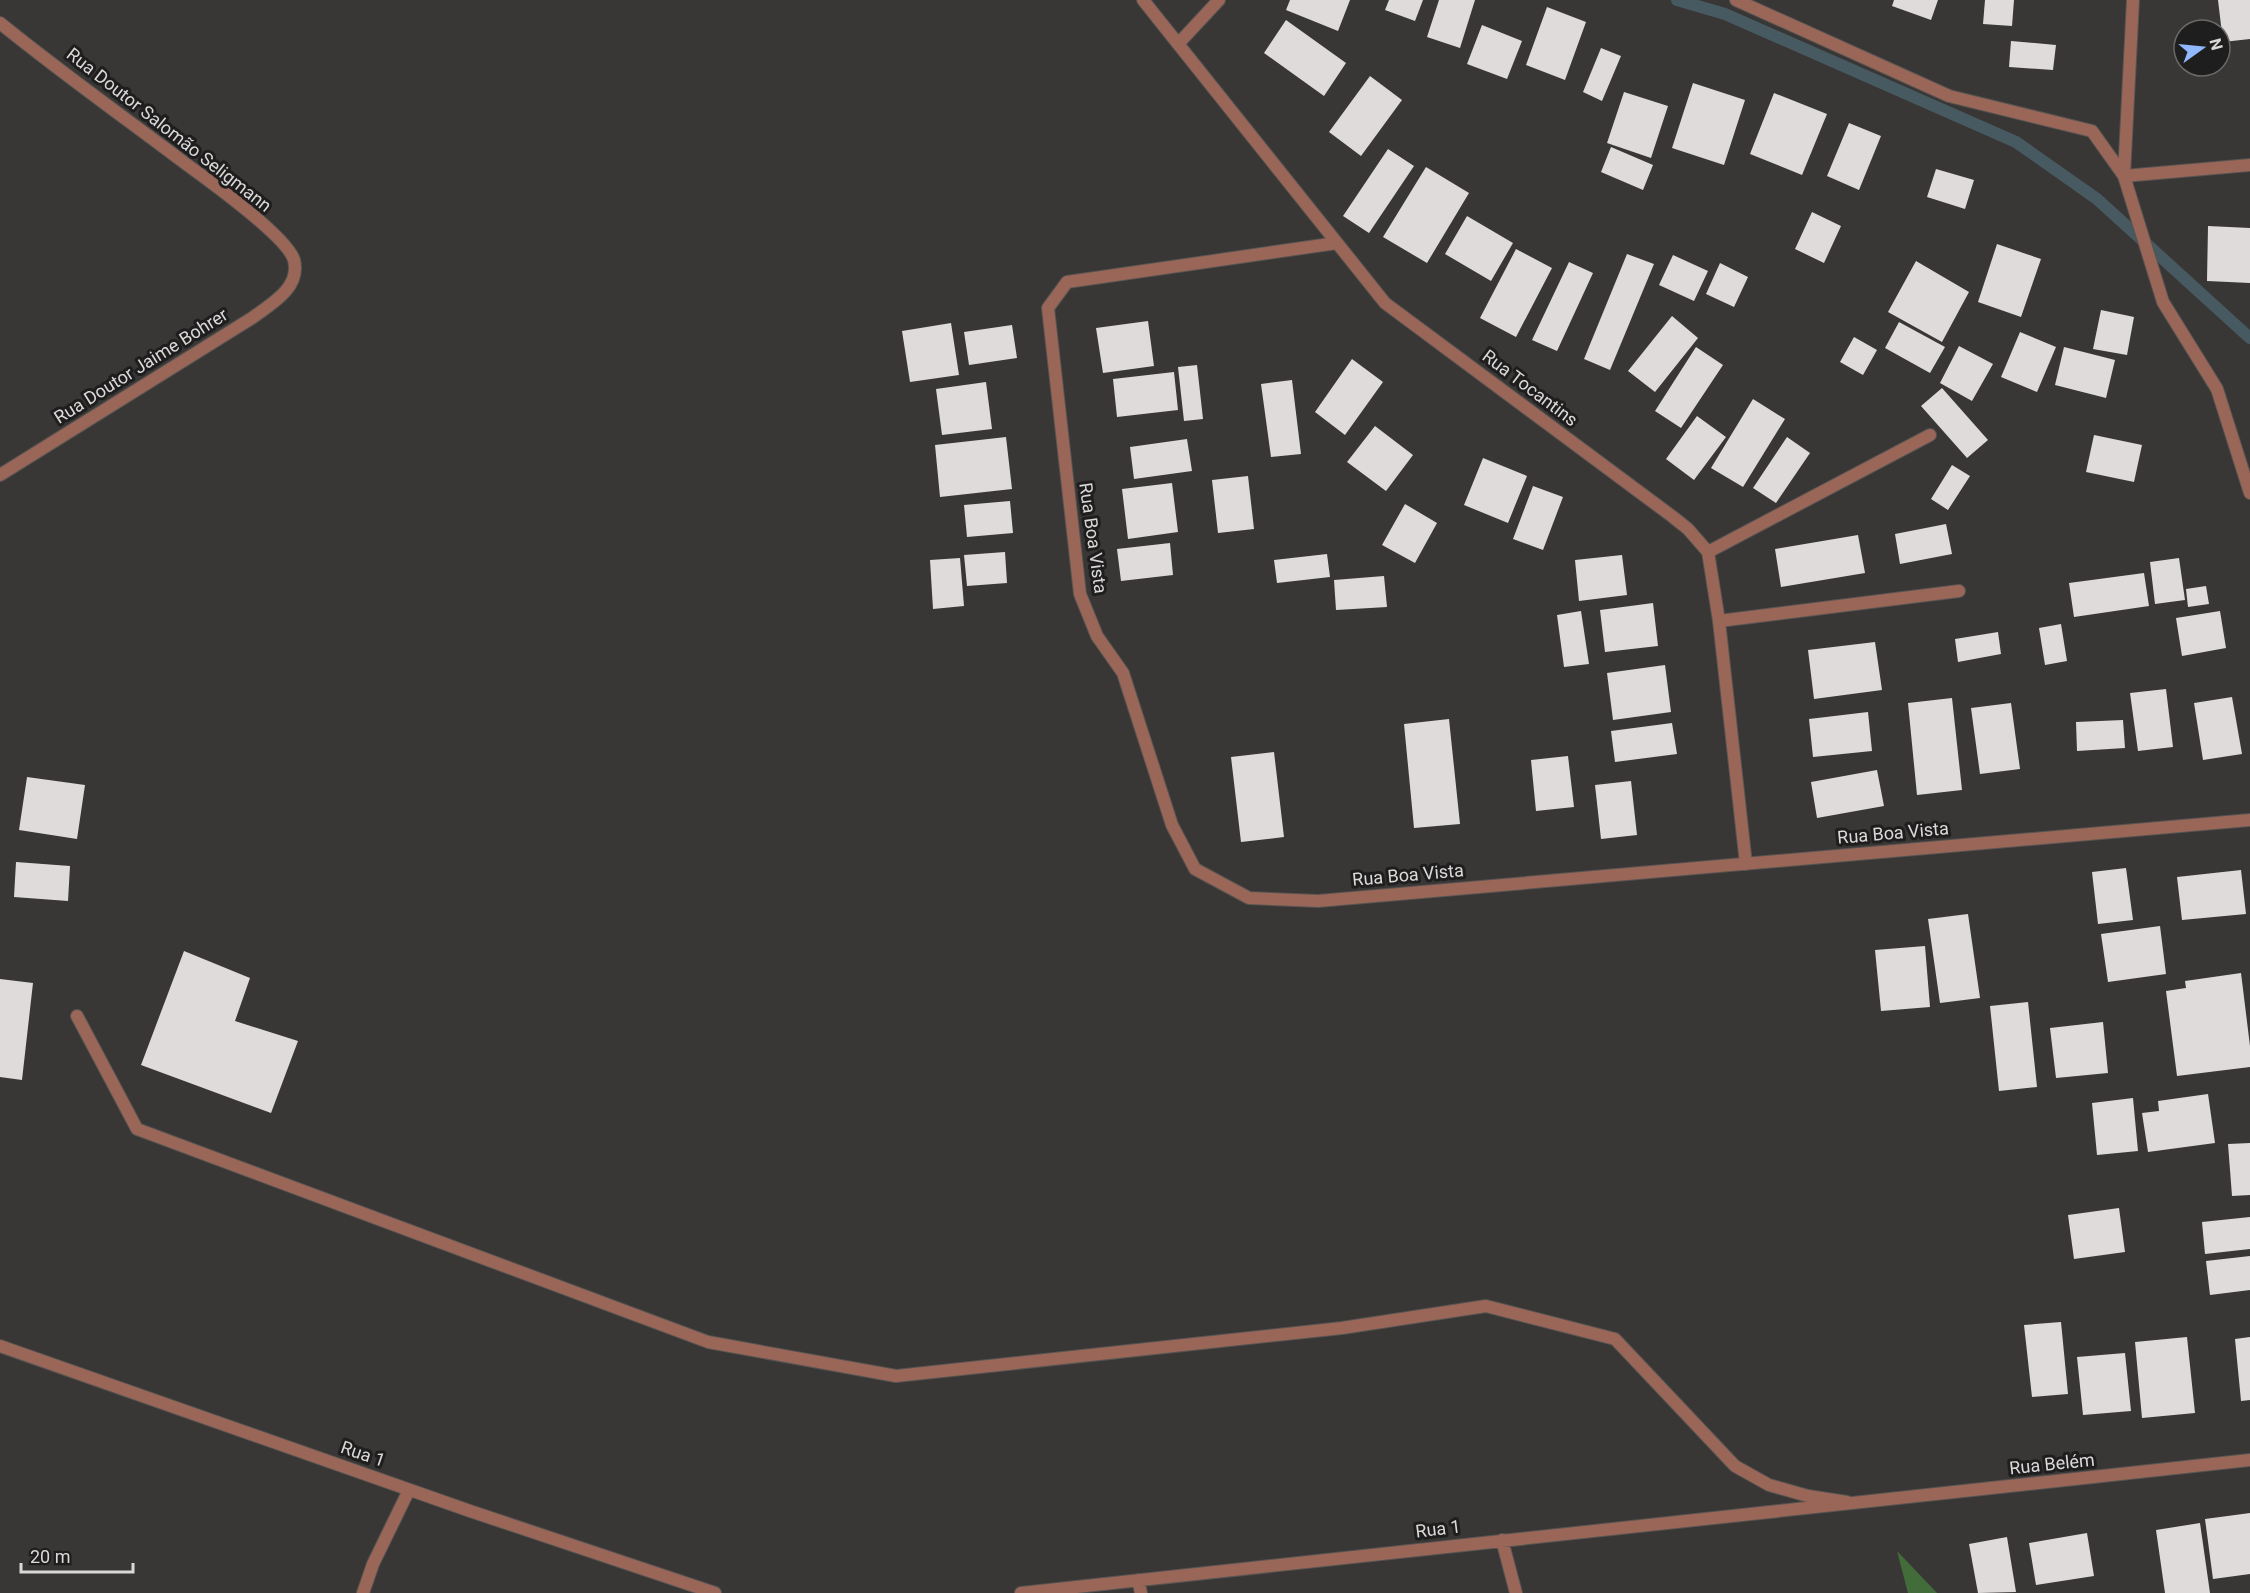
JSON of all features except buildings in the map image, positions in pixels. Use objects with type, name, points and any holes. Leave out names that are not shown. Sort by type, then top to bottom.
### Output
[{"type":"street","name":"Rua Tocantins","points":[[1143,0],[1386,303],[1672,516],[1688,529],[1708,552]]},
{"type":"street","points":[[1178,44],[1220,0]]},
{"type":"street","points":[[1736,0],[1948,96],[2092,131],[2124,176],[2163,302],[2217,388],[2250,494]]},
{"type":"street","points":[[2124,176],[2133,0]]},
{"type":"street","name":"Rua Doutor Salomão Seligmann","points":[[0,23],[232,198],[282,242],[294,259],[294,279]]},
{"type":"street","points":[[2124,176],[2250,165]]},
{"type":"street","name":"Rua Boa Vista","points":[[1337,243],[1067,282],[1048,308],[1080,594],[1097,636],[1123,673],[1172,825],[1196,869],[1249,898],[1318,901],[2250,820]]},
{"type":"street","name":"Rua Doutor Jaime Bohrer","points":[[0,475],[252,318],[282,296],[294,279]]},
{"type":"street","points":[[1746,864],[1719,621],[1708,552],[1929,435]]},
{"type":"street","points":[[1719,621],[1959,591]]},
{"type":"street","points":[[77,1016],[137,1129],[708,1342],[896,1376],[1342,1328],[1486,1306],[1615,1339],[1735,1466],[1768,1485],[1808,1496],[1859,1504]]},
{"type":"street","name":"Rua 1","points":[[0,1346],[409,1490],[715,1593]]},
{"type":"street","name":"Rua Belém","points":[[1859,1504],[2250,1460]]},
{"type":"street","points":[[363,1593],[373,1564],[409,1490]]},
{"type":"street","name":"Rua 1","points":[[1021,1593],[1502,1540],[1859,1504]]},
{"type":"street","points":[[1502,1540],[1516,1593]]},
{"type":"street","points":[[1138,1580],[1141,1593]]},
{"type":"green space","points":[[1897,1551],[1937,1593],[1908,1593]]},
{"type":"waterway","points":[[1677,0],[1725,14],[2016,142],[2097,199],[2250,338]]}]
